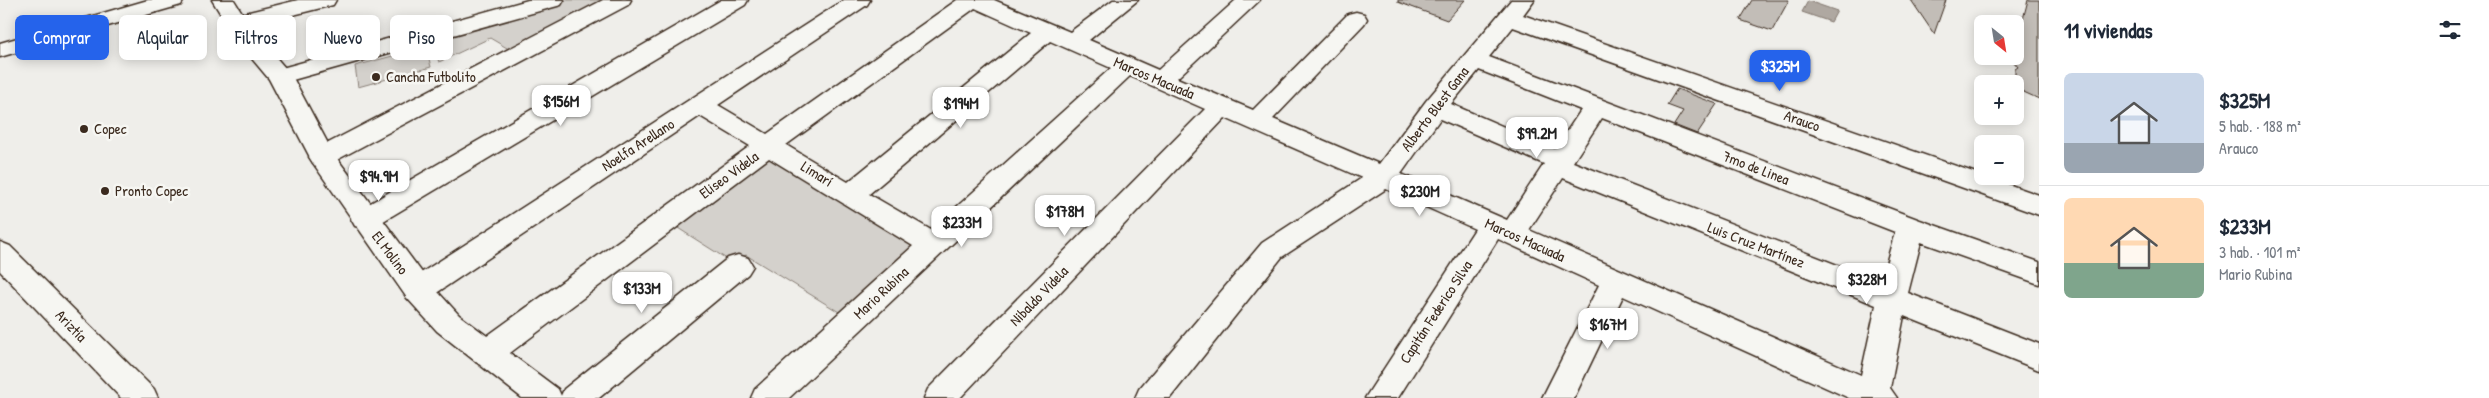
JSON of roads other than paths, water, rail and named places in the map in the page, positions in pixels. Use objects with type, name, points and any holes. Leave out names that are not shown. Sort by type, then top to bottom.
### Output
[{"type":"main road","points":[[0,50],[173,0]]},
{"type":"main road","points":[[230,11],[325,0]]},
{"type":"main road","points":[[280,76],[553,0]]},
{"type":"main road","points":[[322,157],[620,0]]},
{"type":"main road","points":[[365,219],[737,0]]},
{"type":"main road","name":"Noelfa Arellano","points":[[418,290],[859,0]]},
{"type":"main road","points":[[1072,42],[1127,0]]},
{"type":"main road","points":[[1160,81],[1249,0]]},
{"type":"main road","name":"Marcos Macuada","points":[[990,3],[1047,32],[1384,177],[1615,282],[1877,396]]},
{"type":"main road","name":"Eliseo Videla","points":[[487,353],[770,145],[990,3]]},
{"type":"main road","name":"Alberto Blest Gana","points":[[1151,398],[1272,250],[1384,177],[1473,58],[1516,9]]},
{"type":"main road","name":"Arauco","points":[[1516,9],[2039,205]]},
{"type":"main road","name":"El Molino","points":[[230,11],[246,36],[280,76],[322,157],[418,290],[448,323],[546,398]]},
{"type":"main road","points":[[1256,122],[1356,20]]},
{"type":"main road","points":[[850,195],[1047,32]]},
{"type":"main road","name":"7mo de Linea","points":[[1473,58],[1910,227],[2039,273]]},
{"type":"main road","name":"Mario Rubina","points":[[767,398],[1127,66]]},
{"type":"main road","name":"Limarí","points":[[700,105],[770,145],[933,245]]},
{"type":"main road","name":"Nibaldo Videla","points":[[940,398],[1221,107]]},
{"type":"main road","name":"Luis Cruz Martínez","points":[[1435,107],[1558,164],[2039,358]]},
{"type":"main road","name":"Capitán Federico Silva","points":[[1381,398],[1502,230],[1558,164],[1596,107]]},
{"type":"main road","points":[[1877,396],[1892,298],[1910,227]]},
{"type":"main road","name":"Ariztía","points":[[1,256],[142,398]]},
{"type":"main road","points":[[576,398],[738,266]]},
{"type":"main road","points":[[1558,398],[1615,282]]},
{"type":"place","name":"Cancha Futbolito","points":[[376,77]]},
{"type":"place","name":"Copec","points":[[84,129]]},
{"type":"place","name":"Pronto Copec","points":[[105,191]]}]
